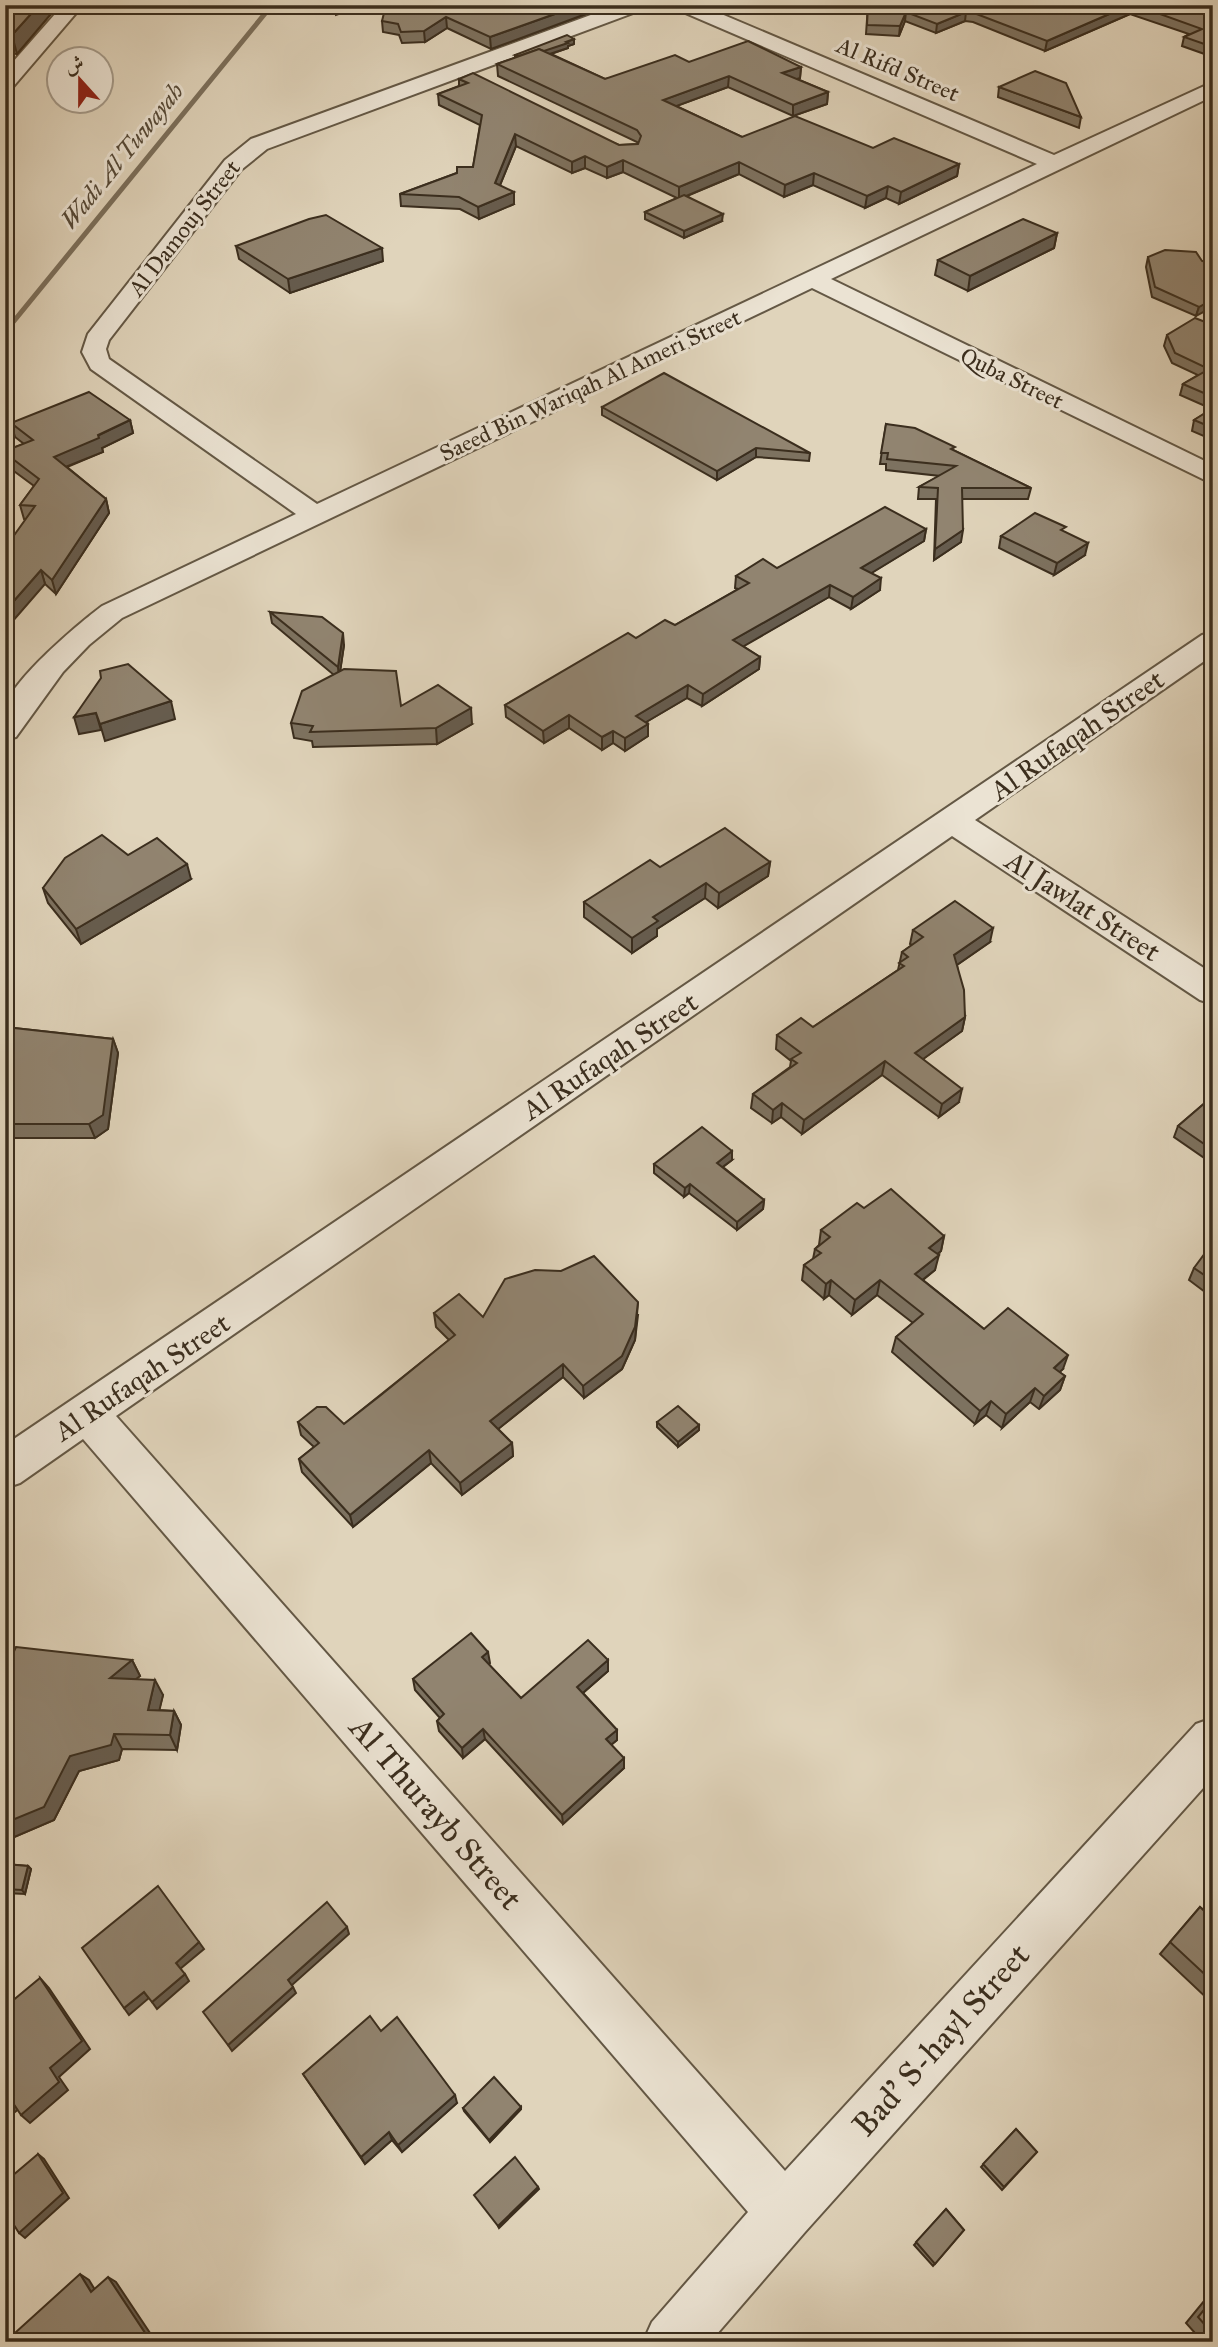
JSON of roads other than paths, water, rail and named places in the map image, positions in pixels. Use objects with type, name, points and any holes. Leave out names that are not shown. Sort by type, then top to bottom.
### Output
[{"type":"street","points":[[5,84],[74,5]]},
{"type":"street","name":"Al Damouj Street","points":[[315,516],[100,364],[94,356],[93,348],[244,153],[278,135],[637,5]]},
{"type":"street","name":"Al Rifd Street","points":[[683,5],[1054,163]]},
{"type":"street","points":[[712,17],[744,5]]},
{"type":"street","points":[[463,69],[488,81]]},
{"type":"street","name":"Saeed Bin Wariqah Al Ameri Street","points":[[5,730],[53,661],[80,635],[112,612],[1213,88]]},
{"type":"street","name":"Quba Street","points":[[812,279],[1213,476]]},
{"type":"street","name":"Al Rufaqah Street","points":[[5,1469],[1213,641]]},
{"type":"street","name":"Al Jawlat Street","points":[[953,821],[1213,991]]},
{"type":"street","name":"Al Thurayb Street","points":[[87,1414],[785,2213]]},
{"type":"street","name":"Bad' S-hayl Street","points":[[672,2342],[785,2213],[1213,1741]]},
{"type":"waterway","name":"Wadi Al Tuwayah","points":[[5,332],[272,5]]}]
